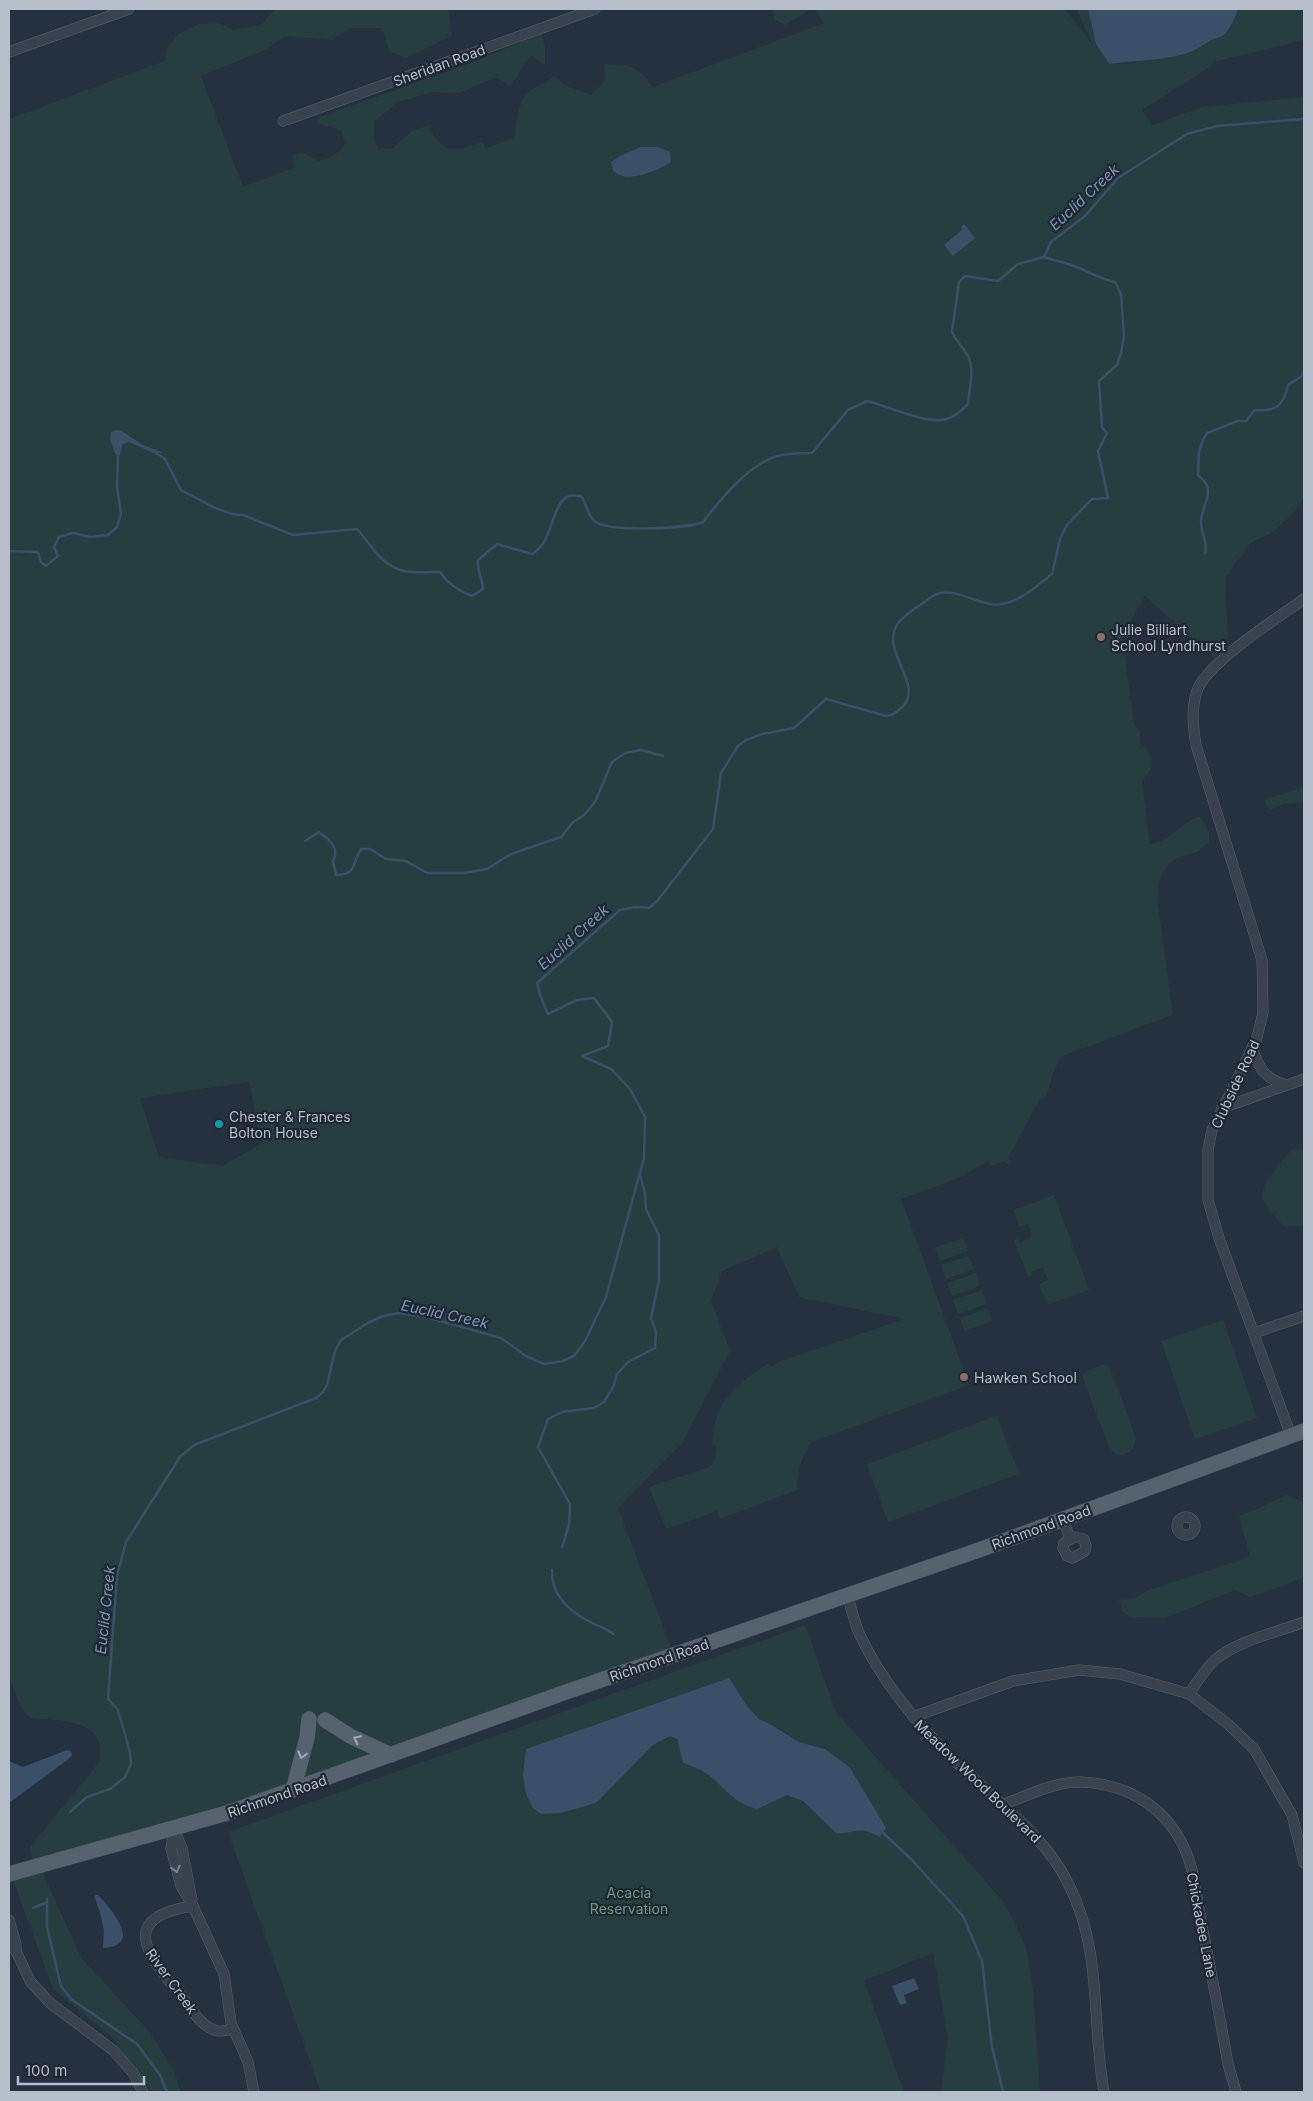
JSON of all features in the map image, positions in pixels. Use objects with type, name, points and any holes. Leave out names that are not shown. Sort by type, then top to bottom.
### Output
[{"type":"main road","name":"Richmond Road","points":[[9,1874],[174,1829],[293,1790],[1063,1519],[1297,1434]]},
{"type":"main road","points":[[293,1790],[307,1738],[308,1719]]},
{"type":"main road","points":[[325,1720],[350,1736],[391,1755]]},
{"type":"street","points":[[9,52],[129,9]]},
{"type":"street","name":"Sheridan Road","points":[[283,121],[596,9]]},
{"type":"street","name":"Clubside Road","points":[[1297,1434],[1254,1333],[1219,1238],[1208,1200],[1208,1150],[1212,1130],[1252,1048],[1263,1013],[1262,960],[1196,745],[1192,717],[1197,689],[1216,663],[1304,599]]},
{"type":"street","points":[[1252,1048],[1256,1062],[1264,1074],[1278,1083],[1287,1085]]},
{"type":"street","points":[[1222,1108],[1304,1079]]},
{"type":"street","points":[[1254,1333],[1304,1316]]},
{"type":"street","points":[[1063,1519],[1070,1539]]},
{"type":"street","name":"Meadow Wood Boulevard","points":[[847,1595],[858,1633],[872,1659],[913,1718],[957,1763],[1043,1844],[1069,1885],[1087,1934],[1092,1959],[1104,2092]]},
{"type":"street","points":[[1189,1694],[1205,1672],[1224,1654],[1246,1643],[1304,1622]]},
{"type":"street","points":[[913,1718],[1013,1680],[1078,1670],[1120,1674],[1189,1694],[1228,1724],[1254,1749],[1292,1816],[1304,1863]]},
{"type":"street","name":"Chickadee Lane","points":[[1002,1805],[1055,1785],[1081,1782],[1115,1787],[1145,1800],[1166,1820],[1176,1833],[1191,1868],[1228,2064],[1236,2092]]},
{"type":"street","points":[[174,1829],[171,1848],[181,1886],[193,1906],[224,1974],[233,2028],[248,2062],[254,2092]]},
{"type":"street","name":"River Creek","points":[[193,1906],[167,1912],[148,1923],[145,1934],[146,1944],[156,1964],[203,2022],[213,2030],[220,2032],[233,2028]]},
{"type":"street","points":[[9,1920],[16,1944],[12,1948],[30,1981],[50,2003],[114,2050],[133,2073],[144,2092]]},
{"type":"green space","points":[[275,9],[448,9],[452,36],[406,58],[390,52],[382,28],[349,28],[333,40],[285,36],[267,49],[201,76],[243,187],[296,167],[292,154],[302,152],[318,161],[330,157],[339,151],[345,144],[341,131],[321,124],[316,120],[321,117],[484,58],[541,33],[545,47],[545,65],[531,55],[510,86],[497,78],[483,82],[460,93],[433,92],[398,102],[375,121],[374,139],[379,149],[393,148],[413,130],[428,126],[437,141],[447,149],[465,148],[482,142],[486,148],[515,138],[517,117],[524,97],[534,88],[554,76],[565,85],[591,95],[605,81],[604,64],[620,65],[637,70],[653,87],[824,23],[815,9],[1065,9],[1093,45],[1076,9],[1088,9],[1096,44],[1109,64],[1132,63],[1160,58],[1204,45],[1228,31],[1239,9],[1304,9],[1304,40],[1214,62],[1208,68],[1142,110],[1153,125],[1202,107],[1304,97],[1304,498],[1292,515],[1270,534],[1252,542],[1225,577],[1228,638],[1214,658],[1145,596],[1122,636],[1134,724],[1140,731],[1140,742],[1152,757],[1151,768],[1142,783],[1150,844],[1163,840],[1187,822],[1200,816],[1209,831],[1209,842],[1197,852],[1176,858],[1167,865],[1160,877],[1157,898],[1173,1015],[1062,1056],[1053,1073],[1047,1096],[1040,1099],[1008,1157],[1011,1162],[1006,1164],[1005,1161],[991,1166],[988,1161],[962,1177],[901,1199],[969,1385],[812,1442],[800,1464],[797,1490],[720,1519],[717,1511],[666,1529],[649,1487],[712,1465],[715,1460],[717,1446],[712,1445],[717,1417],[726,1400],[738,1386],[769,1363],[771,1367],[778,1362],[905,1319],[799,1297],[777,1247],[722,1271],[711,1301],[730,1351],[683,1442],[618,1508],[674,1655],[408,1749],[40,1866],[81,1958],[149,2031],[174,2071],[181,2092],[152,2092],[112,2037],[53,1989],[11,1874],[34,1867],[30,1847],[100,1761],[100,1745],[96,1736],[81,1725],[60,1720],[30,1718],[21,1708],[9,1676],[9,119],[165,61],[168,47],[177,35],[200,24],[219,23],[233,30],[261,25]],"holes":[[[249,1082],[262,1143],[223,1166],[159,1157],[140,1098]]]},
{"type":"green space","points":[[773,9],[811,9],[785,25],[774,19]]},
{"type":"green space","points":[[1304,787],[1304,802],[1283,804],[1271,810],[1266,806],[1265,801],[1267,799]]},
{"type":"green space","points":[[1292,1149],[1304,1150],[1304,1226],[1283,1226],[1268,1208],[1263,1195],[1267,1181]]},
{"type":"green space","points":[[1054,1195],[1089,1290],[1047,1305],[1039,1284],[1048,1280],[1043,1268],[1031,1272],[1032,1276],[1028,1277],[1014,1240],[1018,1239],[1020,1242],[1032,1237],[1028,1224],[1019,1227],[1013,1210]]},
{"type":"green space","points":[[963,1238],[968,1251],[940,1261],[935,1248]]},
{"type":"green space","points":[[969,1256],[974,1269],[946,1279],[941,1265]]},
{"type":"green space","points":[[976,1273],[980,1286],[952,1296],[947,1283]]},
{"type":"green space","points":[[982,1290],[986,1304],[958,1314],[953,1300]]},
{"type":"green space","points":[[988,1308],[993,1321],[964,1331],[960,1318]]},
{"type":"green space","points":[[1223,1320],[1257,1418],[1195,1439],[1161,1341]]},
{"type":"green space","points":[[1103,1365],[1111,1370],[1136,1438],[1132,1449],[1121,1455],[1112,1450],[1108,1445],[1082,1375],[1088,1370]]},
{"type":"green space","points":[[997,1416],[1019,1474],[888,1522],[867,1464]]},
{"type":"green space","points":[[1287,1495],[1304,1502],[1304,1578],[1250,1597],[1235,1590],[1165,1618],[1130,1617],[1123,1612],[1119,1600],[1135,1599],[1146,1591],[1250,1557],[1239,1515]]},
{"type":"green space","name":"Acacia Reservation","points":[[805,1625],[836,1712],[1001,1899],[1015,1922],[1026,1948],[1033,1990],[1040,2092],[941,2092],[948,2038],[933,1953],[864,1981],[904,2092],[321,2092],[228,1832]],"holes":[[[771,1724],[799,1742],[825,1749],[878,1836],[862,1830],[845,1834],[826,1825],[818,1814],[803,1801]]]},
{"type":"water","points":[[1088,9],[1239,9],[1226,33],[1193,51],[1162,58],[1109,64],[1096,44]]},
{"type":"water","points":[[641,147],[658,147],[670,152],[671,162],[659,169],[635,176],[627,177],[614,171],[611,162]]},
{"type":"water","points":[[964,224],[975,238],[953,256],[944,245],[963,229],[961,227]]},
{"type":"water","points":[[116,430],[122,431],[143,445],[164,453],[153,453],[129,442],[123,444],[120,455],[116,456],[110,440],[111,432]]},
{"type":"water","points":[[729,1678],[747,1706],[759,1719],[799,1742],[825,1749],[850,1768],[886,1828],[879,1837],[866,1831],[836,1833],[803,1801],[787,1795],[757,1809],[743,1804],[708,1774],[683,1763],[677,1739],[670,1736],[653,1745],[596,1803],[561,1813],[541,1814],[533,1808],[526,1794],[523,1775],[526,1749]]},
{"type":"water","points":[[67,1750],[71,1751],[72,1755],[70,1758],[9,1803],[9,1761],[23,1767]]},
{"type":"water","points":[[96,1895],[106,1904],[121,1926],[122,1940],[113,1947],[103,1948],[104,1931],[94,1896]]},
{"type":"water","points":[[914,1978],[919,1989],[904,1995],[907,2003],[900,2005],[892,1986]]},
{"type":"waterway","name":"Euclid Creek","points":[[70,1812],[87,1797],[110,1789],[125,1777],[131,1764],[130,1752],[118,1710],[108,1699],[117,1576],[126,1542],[180,1457],[194,1445],[316,1398],[327,1385],[335,1351],[341,1340],[383,1316],[399,1313],[426,1317],[501,1338],[526,1356],[544,1364],[563,1361],[574,1356],[585,1341],[606,1297],[644,1158],[645,1117],[630,1089],[611,1069],[582,1056],[608,1046],[612,1022],[594,998],[577,1000],[548,1014],[537,983],[620,910],[635,907],[649,908],[658,900],[713,829],[721,773],[738,746],[746,740],[762,734],[794,728],[826,699],[886,716],[893,714],[902,707],[908,698],[909,688],[894,644],[894,633],[904,616],[940,593],[957,594],[990,604],[1007,603],[1025,595],[1052,574],[1060,539],[1067,525],[1092,499],[1108,498],[1098,451],[1107,433],[1102,427],[1099,381],[1117,365],[1124,336],[1121,294],[1115,282],[1044,257],[1051,242],[1085,216],[1118,178],[1187,134],[1217,126],[1304,119]]},
{"type":"waterway","points":[[156,453],[165,459],[181,490],[215,508],[232,514],[243,515],[293,535],[357,529],[389,565],[404,571],[440,572],[446,580],[472,596],[483,589],[478,560],[497,544],[532,554],[544,542],[559,507],[563,500],[569,496],[581,496],[593,519],[604,525],[632,528],[665,528],[694,524],[703,522],[736,484],[756,467],[766,460],[777,456],[812,453],[848,410],[867,401],[924,419],[941,420],[956,415],[968,404],[971,373],[968,356],[952,332],[959,282],[965,276],[998,281],[1018,264],[1044,257]]},
{"type":"waterway","points":[[1205,553],[1206,545],[1201,522],[1208,489],[1198,475],[1199,452],[1203,440],[1207,433],[1238,421],[1246,421],[1255,410],[1268,410],[1278,406],[1284,398],[1288,385],[1302,376],[1304,371]]},
{"type":"waterway","points":[[9,551],[38,552],[41,562],[46,566],[58,556],[54,547],[59,537],[73,533],[90,537],[108,535],[117,527],[121,514],[117,487],[118,456]]},
{"type":"waterway","points":[[305,841],[319,832],[330,841],[335,848],[333,861],[336,875],[348,873],[351,870],[361,849],[370,849],[386,859],[406,861],[427,873],[464,873],[487,869],[511,854],[561,837],[573,822],[584,815],[595,802],[612,762],[625,753],[641,750],[663,756]]},
{"type":"waterway","points":[[562,1547],[569,1525],[570,1504],[538,1447],[548,1419],[562,1412],[594,1408],[604,1402],[614,1385],[617,1374],[628,1362],[655,1348],[656,1332],[651,1318],[659,1280],[659,1235],[646,1209],[645,1193],[640,1174]]},
{"type":"waterway","points":[[552,1570],[555,1588],[563,1602],[576,1614],[613,1634]]},
{"type":"waterway","points":[[882,1832],[911,1859],[963,1916],[982,1961],[992,2047],[1003,2092]]},
{"type":"waterway","name":"Euclid Creek","points":[[47,1899],[47,1927],[61,1986],[71,1999],[137,2044],[160,2075],[167,2092]]},
{"type":"waterway","points":[[33,1908],[47,1902]]},
{"type":"place","name":"Julie Billiart School Lyndhurst","points":[[1101,637]]},
{"type":"place","name":"Chester & Frances Bolton House","points":[[219,1124]]},
{"type":"place","name":"Hawken School","points":[[964,1377]]}]
